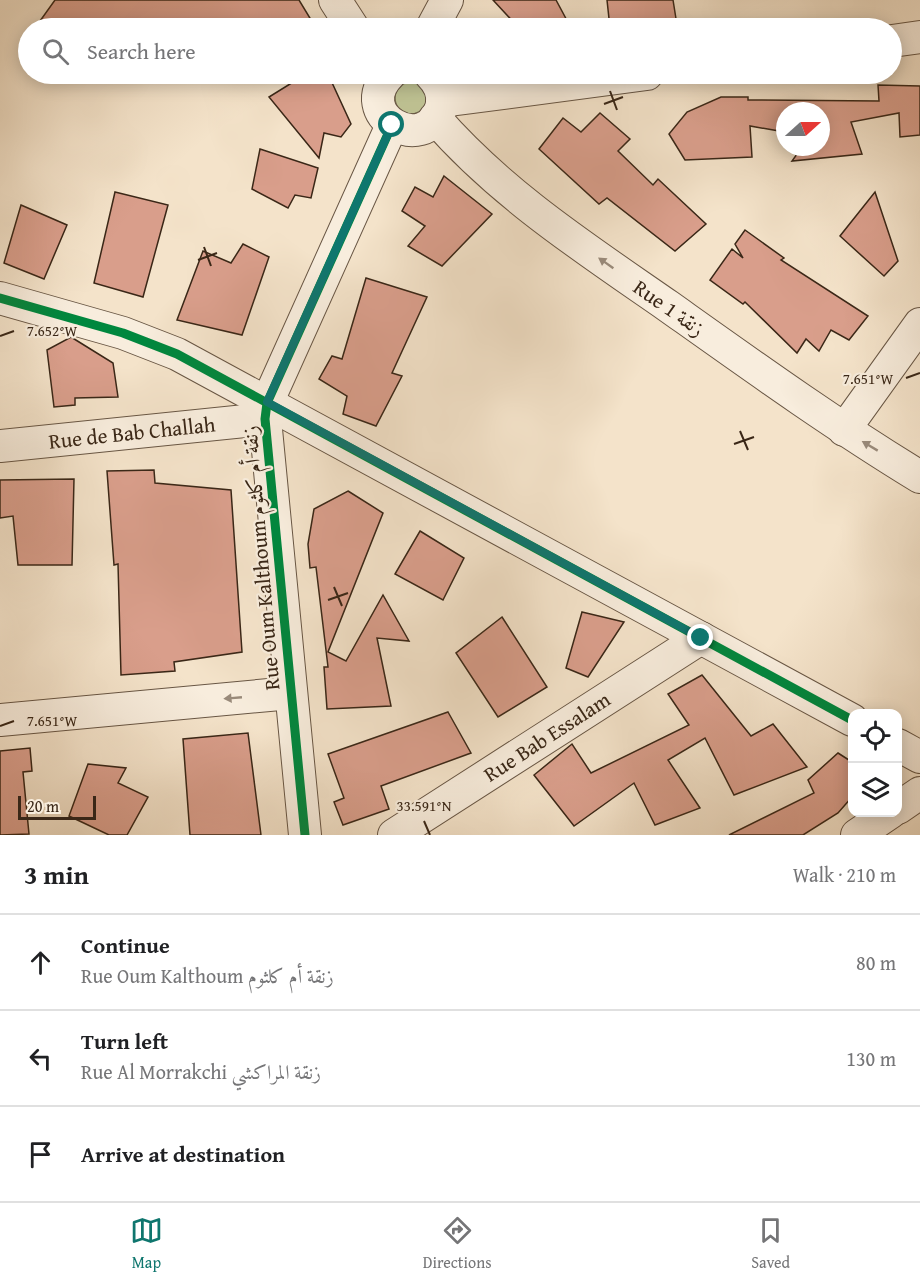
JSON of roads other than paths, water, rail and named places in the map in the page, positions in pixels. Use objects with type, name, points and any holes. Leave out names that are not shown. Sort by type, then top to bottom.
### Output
[{"type":"street","points":[[336,0],[347,18]]},
{"type":"street","points":[[437,18],[447,0]]},
{"type":"street","points":[[902,39],[920,37]]},
{"type":"street","points":[[382,84],[378,99],[380,108],[392,125],[410,130],[428,125],[436,98],[560,84]]},
{"type":"street","name":"Rue 1 زنقة","points":[[436,98],[477,162],[564,234],[843,430],[920,477]]},
{"type":"street","name":"Rue Oum Kalthoum زنقة أم كلثوم","points":[[305,835],[266,411],[392,125]]},
{"type":"street","points":[[0,298],[123,333],[177,354],[266,411],[701,638],[848,718]]},
{"type":"street","points":[[843,430],[920,324]]},
{"type":"street","name":"Rue de Bab Challah","points":[[0,446],[266,411]]},
{"type":"street","name":"Rue Bab Essalam","points":[[394,835],[701,638]]},
{"type":"street","points":[[0,720],[291,693]]},
{"type":"street","points":[[902,748],[920,757]]},
{"type":"street","points":[[902,805],[920,793]]},
{"type":"street","points":[[857,835],[885,817]]}]
